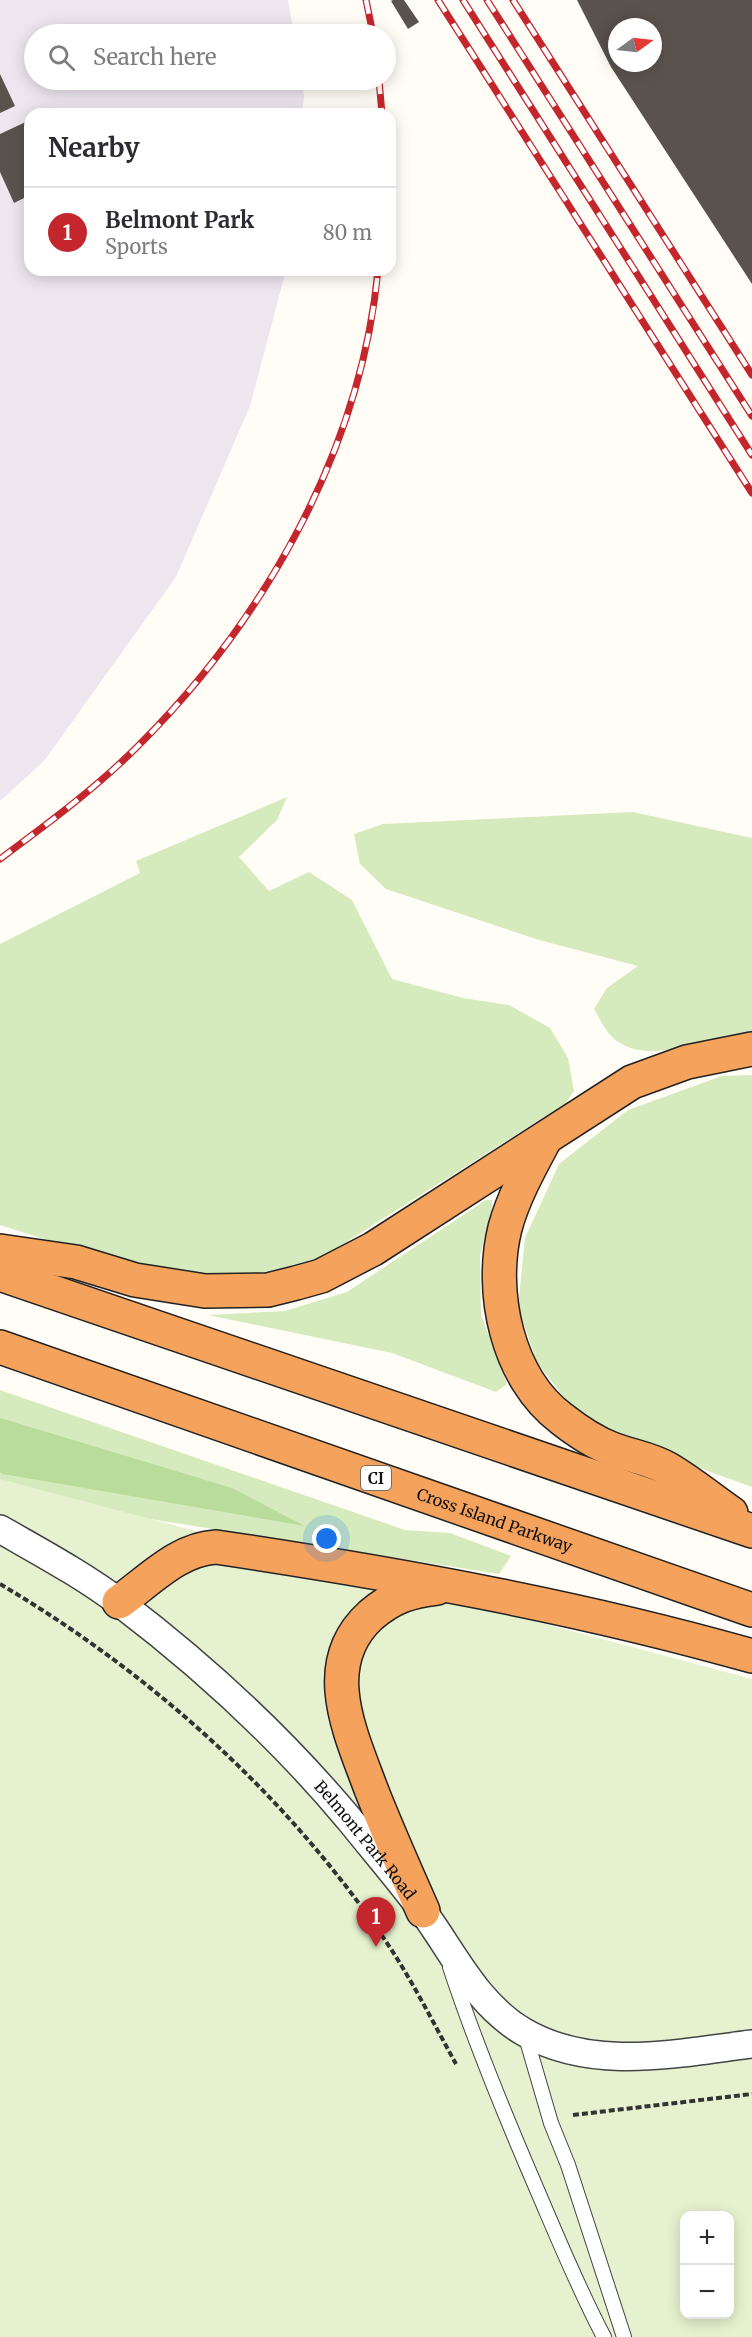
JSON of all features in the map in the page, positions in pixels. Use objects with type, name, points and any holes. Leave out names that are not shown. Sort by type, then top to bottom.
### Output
[{"type":"highway","points":[[0,1251],[76,1262],[135,1280],[172,1287],[236,1292],[268,1290],[321,1275],[346,1264],[545,1140],[632,1082],[687,1062],[752,1048]]},
{"type":"highway","points":[[545,1140],[513,1204],[505,1230],[500,1262],[504,1320],[521,1370],[546,1404],[561,1419],[609,1448],[667,1468],[752,1529]]},
{"type":"highway","points":[[0,1274],[752,1529]]},
{"type":"highway","name":"Cross Island Parkway","points":[[0,1347],[752,1610]]},
{"type":"highway","points":[[119,1602],[184,1554],[200,1548],[216,1547],[374,1571],[621,1620],[752,1656]]},
{"type":"highway","points":[[423,1911],[386,1826],[346,1720],[341,1690],[342,1659],[362,1623],[392,1598],[411,1591],[447,1586]]},
{"type":"street","name":"Belmont Park Road","points":[[0,1529],[119,1602],[196,1665],[279,1742],[347,1817],[423,1911],[477,1990],[500,2014],[524,2032],[571,2050],[621,2057],[752,2044]]},
{"type":"lane","points":[[441,1939],[470,2027],[586,2302],[604,2337]]},
{"type":"lane","points":[[524,2032],[551,2123],[568,2165],[624,2337]]},
{"type":"path","points":[[0,1584],[45,1611],[100,1649],[174,1707],[238,1766],[295,1825],[344,1884],[392,1950],[460,2072]]},
{"type":"path","points":[[566,2116],[589,2111],[752,2094]]},
{"type":"shaded area","points":[[0,0],[288,0],[292,24],[24,24],[24,90],[303,90],[304,96],[303,108],[24,108],[24,276],[284,276],[250,406],[176,577],[44,761],[0,801]]},
{"type":"green space","points":[[287,797],[277,820],[239,857],[269,891],[309,872],[352,900],[392,979],[463,998],[509,1005],[550,1028],[568,1058],[574,1091],[566,1103],[316,1261],[245,1276],[154,1274],[0,1225],[0,944],[140,873],[136,861]]},
{"type":"green space","points":[[633,812],[752,838],[752,1033],[735,1034],[661,1050],[643,1051],[627,1047],[609,1034],[594,1009],[607,988],[638,966],[539,940],[386,889],[360,864],[354,834],[383,824]]},
{"type":"green space","points":[[752,1075],[752,1487],[628,1442],[572,1408],[537,1362],[518,1307],[525,1238],[559,1164],[628,1110],[722,1076]]},
{"type":"green space","points":[[486,1200],[492,1200],[492,1208],[480,1256],[481,1315],[507,1384],[496,1392],[392,1353],[208,1315],[285,1311],[347,1292]]},
{"type":"green space","points":[[0,1390],[405,1530],[450,1533],[511,1556],[499,1574],[86,1509],[0,1486]]},
{"type":"green space","points":[[0,1418],[232,1488],[305,1526],[3,1474],[0,1472]]},
{"type":"green space","points":[[0,1479],[752,1679],[752,2337],[0,2337]]},
{"type":"building","points":[[404,0],[419,22],[408,29],[391,1]]},
{"type":"building","points":[[577,0],[752,0],[752,284],[614,72],[662,72],[662,18],[608,18],[608,61]]},
{"type":"building","points":[[0,74],[15,106],[0,113]]},
{"type":"building","points":[[24,123],[24,198],[14,203],[0,172],[0,134]]},
{"type":"railway","points":[[366,0],[371,24]]},
{"type":"railway","points":[[438,0],[752,493]]},
{"type":"railway","points":[[463,0],[752,455]]},
{"type":"railway","points":[[487,0],[752,416]]},
{"type":"railway","points":[[513,0],[752,375]]},
{"type":"railway","points":[[380,90],[381,108]]},
{"type":"railway","points":[[0,859],[88,792],[137,747],[183,698],[226,645],[265,588],[299,529],[328,467],[351,403],[368,337],[377,276]]},
{"type":"place","name":"Belmont Park","points":[[376,1947]]}]
